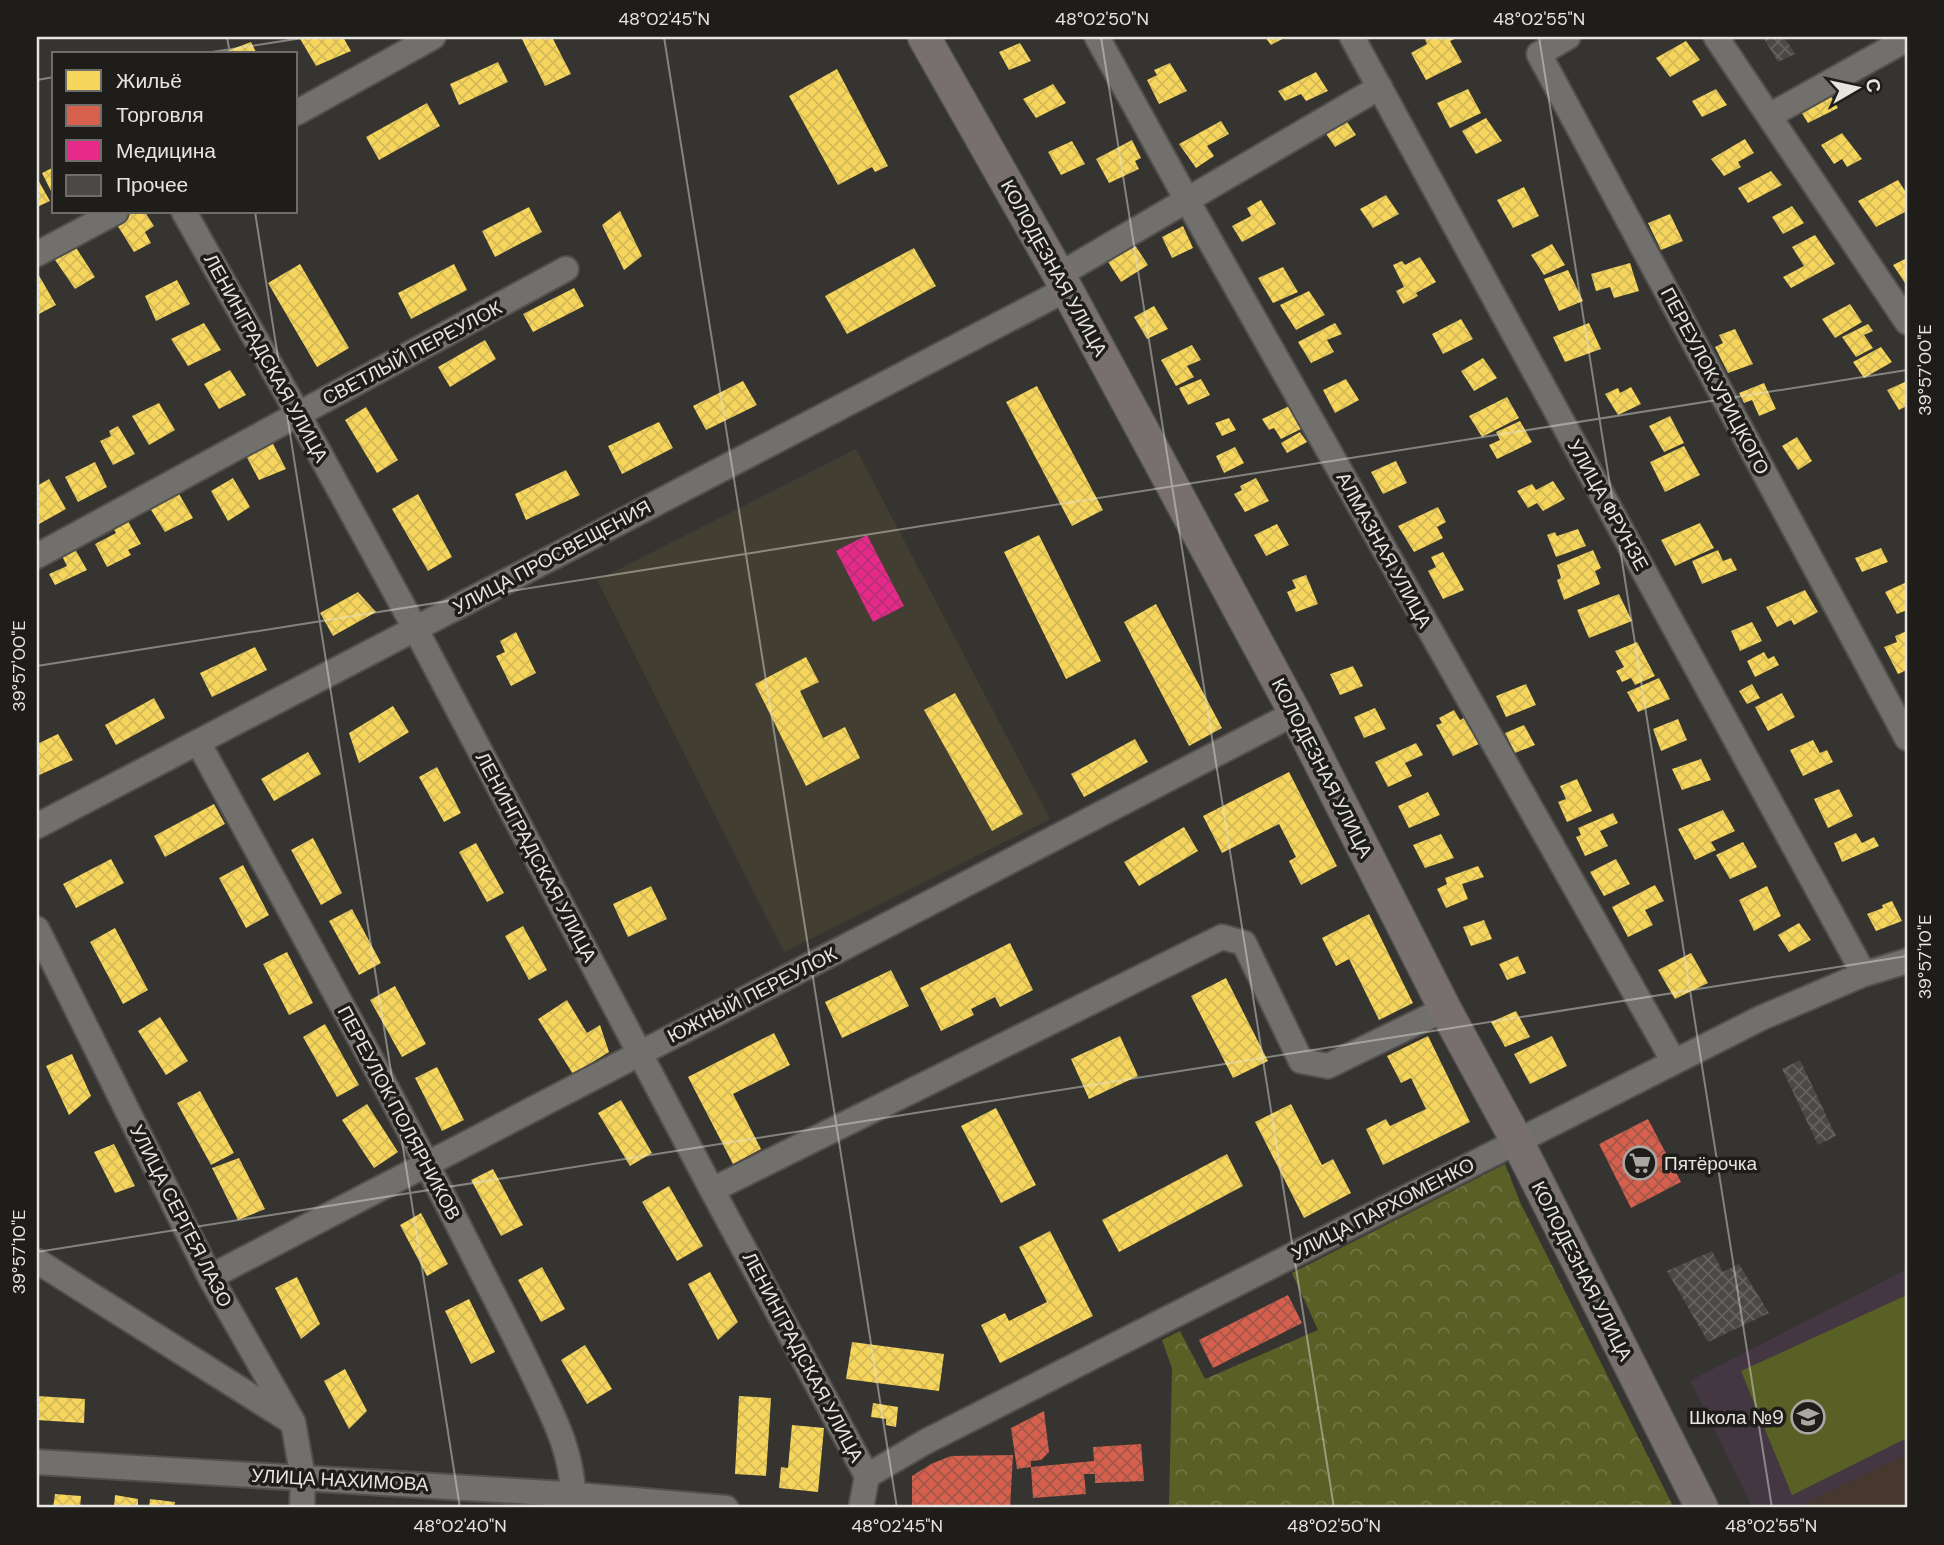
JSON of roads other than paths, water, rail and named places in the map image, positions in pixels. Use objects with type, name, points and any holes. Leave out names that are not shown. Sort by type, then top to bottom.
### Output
[{"type":"main road","name":"КОЛОДЕЗНАЯ УЛИЦА","points":[[924,37],[1063,282],[1295,713],[1445,1009],[1517,1141],[1702,1508]]},
{"type":"street","points":[[298,112],[433,37]]},
{"type":"street","name":"АЛМАЗНАЯ УЛИЦА","points":[[1097,37],[1674,1062]]},
{"type":"street","name":"УЛИЦА ФРУНЗЕ","points":[[1352,37],[1864,974]]},
{"type":"street","name":"ПЕРЕУЛОК УРИЦКОГО","points":[[1568,37],[1539,54],[1907,738]]},
{"type":"street","points":[[1716,37],[1907,322]]},
{"type":"street","points":[[1769,116],[1907,39]]},
{"type":"street","name":"УЛИЦА ПРОСВЕЩЕНИЯ","points":[[37,826],[415,628],[1063,282],[1187,200],[1380,87]]},
{"type":"street","points":[[37,254],[112,214]]},
{"type":"street","name":"ЛЕНИНГРАДСКАЯ УЛИЦА","points":[[185,214],[415,628],[712,1190],[867,1476],[861,1508]]},
{"type":"street","name":"СВЕТЛЫЙ ПЕРЕУЛОК","points":[[37,556],[566,269]]},
{"type":"street","name":"ЮЖНЫЙ ПЕРЕУЛОК","points":[[209,1277],[1295,713]]},
{"type":"street","name":"ПЕРЕУЛОК ПОЛЯРНИКОВ","points":[[198,742],[428,1164],[557,1424],[569,1457],[572,1476],[568,1499]]},
{"type":"street","name":"УЛИЦА СЕРГЕЯ ЛАЗО","points":[[37,929],[209,1277],[293,1422],[303,1478],[302,1508]]},
{"type":"street","points":[[712,1190],[1222,937],[1244,943],[1301,1061],[1328,1066],[1445,1009]]},
{"type":"street","name":"УЛИЦА ПАРХОМЕНКО","points":[[867,1476],[925,1442],[1761,1018],[1864,974],[1907,961]]},
{"type":"street","points":[[37,1261],[293,1422]]},
{"type":"street","name":"УЛИЦА НАХИМОВА","points":[[37,1462],[726,1508]]},
{"type":"place","name":"Пятёрочка","points":[[1640,1163]]},
{"type":"place","name":"Школа №9","points":[[1808,1417]]}]
